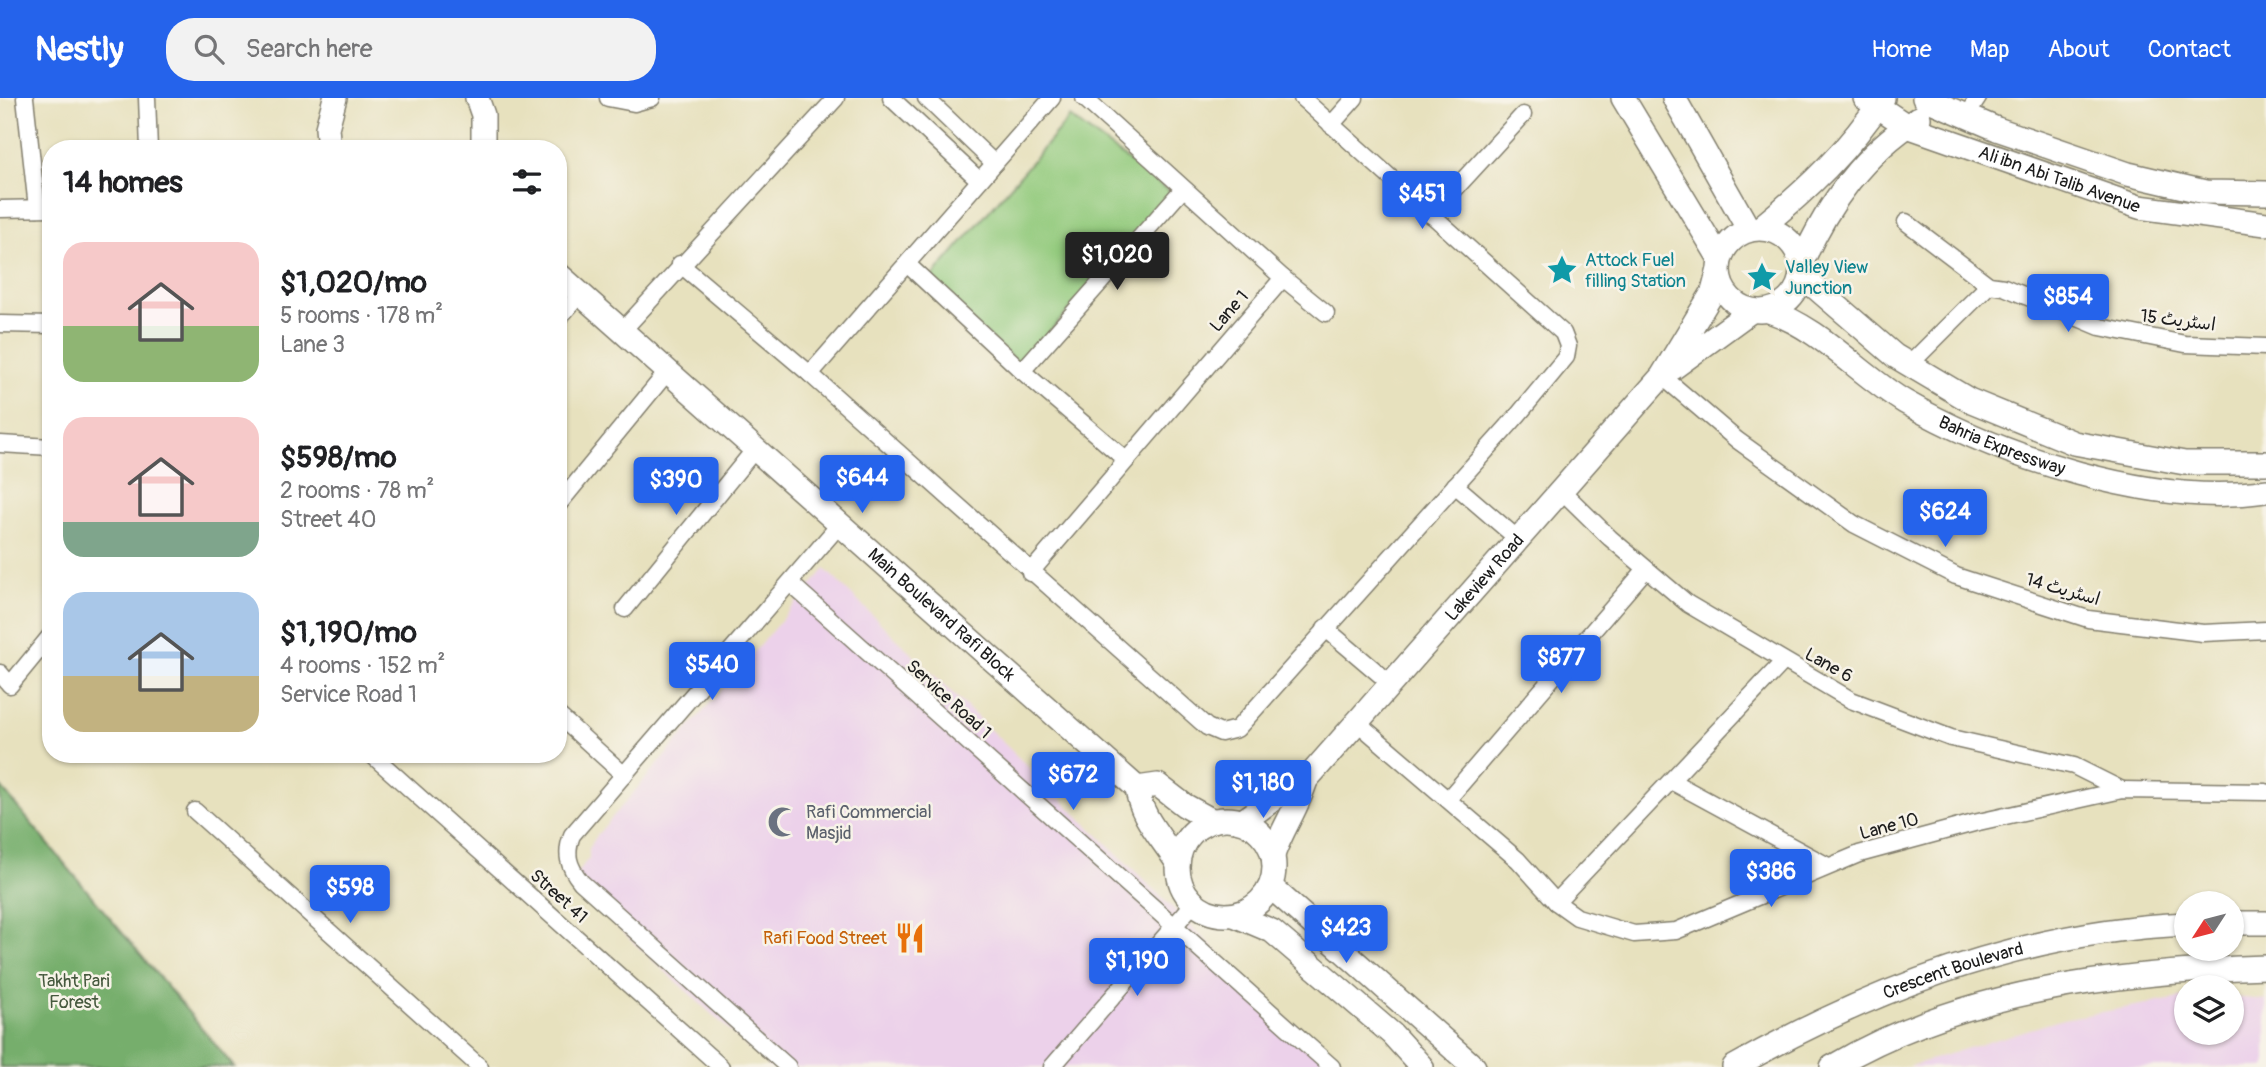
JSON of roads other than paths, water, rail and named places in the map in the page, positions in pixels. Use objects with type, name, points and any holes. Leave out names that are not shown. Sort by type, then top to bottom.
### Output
[{"type":"main road","points":[[477,98],[484,115],[483,140]]},
{"type":"main road","points":[[1623,98],[1719,266],[1728,298],[1760,311]]},
{"type":"main road","points":[[1674,98],[1755,229],[1783,236],[1791,243],[1802,269]]},
{"type":"main road","points":[[1662,376],[1713,292],[1719,266],[1730,241],[1755,229],[1804,193],[1843,152],[1875,101]]},
{"type":"main road","name":"Ali ibn Abi Talib Avenue","points":[[1875,101],[1907,126],[2139,207],[2266,224]]},
{"type":"main road","points":[[1662,376],[1760,311],[1790,298],[1821,221],[1846,183],[1876,150],[1907,126],[1932,101]]},
{"type":"main road","name":"Ali ibn Abi Talib Avenue","points":[[1932,101],[1972,107],[2128,174],[2205,192],[2266,193]]},
{"type":"main road","points":[[328,104],[329,140]]},
{"type":"main road","name":"Bahria Expressway","points":[[1802,269],[1895,356],[1969,400],[2074,443],[2185,463],[2266,463]]},
{"type":"main road","name":"Main Boulevard Rafi Block","points":[[567,282],[1137,788]]},
{"type":"main road","name":"Bahria Expressway","points":[[1760,311],[1793,319],[1904,401],[2002,450],[2080,473],[2171,492],[2266,491]]},
{"type":"main road","name":"Lakeview Road","points":[[1306,780],[1662,376]]},
{"type":"main road","points":[[1178,864],[1186,840],[1198,828],[1213,821],[1242,821],[1260,811],[1290,786],[1306,780]]},
{"type":"main road","points":[[1273,855],[1306,780]]},
{"type":"main road","points":[[1213,821],[1184,805],[1158,785],[1137,788],[1139,809],[1159,833],[1178,864],[1181,886],[1194,903],[1212,914],[1234,915],[1261,925],[1278,936],[1392,1034],[1422,1067]]},
{"type":"main road","points":[[1234,915],[1256,906],[1271,887],[1275,871],[1273,855],[1265,838],[1242,821]]},
{"type":"main road","points":[[1271,887],[1474,1067]]},
{"type":"main road","points":[[2244,923],[2266,923]]},
{"type":"main road","name":"Crescent Boulevard","points":[[1734,1067],[1779,1042],[1929,975],[2008,951],[2073,936],[2139,926],[2174,925]]},
{"type":"main road","points":[[1832,1067],[1917,1026],[1997,1000],[2101,979],[2193,969],[2266,967]]},
{"type":"street","points":[[26,98],[42,196]]},
{"type":"street","points":[[147,98],[149,140]]},
{"type":"street","points":[[608,98],[634,103],[652,98]]},
{"type":"street","points":[[622,331],[680,264],[836,98]]},
{"type":"street","points":[[891,98],[979,180]]},
{"type":"street","points":[[926,98],[995,163]]},
{"type":"street","points":[[810,374],[1052,98]]},
{"type":"street","points":[[1084,98],[1283,278],[1326,313]]},
{"type":"street","points":[[680,264],[810,374],[1030,573],[1208,727],[1221,733],[1237,729],[1542,386],[1566,357],[1568,346],[1563,333],[1302,98]]},
{"type":"street","points":[[1331,125],[1355,98]]},
{"type":"street","points":[[1431,215],[1523,116]]},
{"type":"street","points":[[1022,371],[1183,189]]},
{"type":"street","points":[[0,209],[42,208]]},
{"type":"street","name":"اسٹریٹ 15","points":[[1906,222],[1989,285],[2004,287],[2100,327],[2185,344],[2266,346]]},
{"type":"street","points":[[907,264],[1022,371],[1126,460]]},
{"type":"street","name":"Lane 1","points":[[1030,573],[1283,278]]},
{"type":"street","points":[[1910,364],[1989,285]]},
{"type":"street","points":[[567,309],[580,294]]},
{"type":"street","points":[[0,324],[42,325]]},
{"type":"street","points":[[567,494],[668,372]]},
{"type":"street","name":"اسٹریٹ 14","points":[[1662,376],[1737,440],[1854,524],[1956,576],[2088,619],[2203,633],[2266,630]]},
{"type":"street","points":[[0,444],[42,446]]},
{"type":"street","points":[[625,609],[755,449]]},
{"type":"street","points":[[1455,485],[1519,540]]},
{"type":"street","name":"Lane 6","points":[[1561,490],[1688,604],[1851,700],[1951,738],[2074,766],[2122,790]]},
{"type":"street","points":[[788,1067],[581,881],[568,860],[567,849],[572,835],[840,524]]},
{"type":"street","points":[[1449,798],[1646,569]]},
{"type":"street","name":"Service Road 1","points":[[790,583],[1332,1067]]},
{"type":"street","points":[[1325,628],[1391,684]]},
{"type":"street","points":[[5,679],[42,644]]},
{"type":"street","points":[[1556,902],[1783,662]]},
{"type":"street","points":[[567,723],[624,775]]},
{"type":"street","name":"Lane 10","points":[[1358,723],[1449,798],[1518,860],[1556,902],[1577,917],[1634,934],[1676,930],[1858,854],[1974,823],[2122,790],[2266,792]]},
{"type":"street","name":"Street 41","points":[[381,763],[721,1067]]},
{"type":"street","points":[[1671,781],[1828,866]]},
{"type":"street","points":[[195,811],[480,1067]]},
{"type":"street","points":[[1052,1067],[1194,903]]},
{"type":"place","name":"Attock Fuel filling Station","points":[[1562,270]]},
{"type":"place","name":"Valley View Junction","points":[[1762,277]]},
{"type":"place","name":"Rafi Commercial Masjid","points":[[783,822]]},
{"type":"place","name":"Rafi Food Street","points":[[910,938]]},
{"type":"park label","name":"Takht Pari Forest","points":[[74,991]]}]
